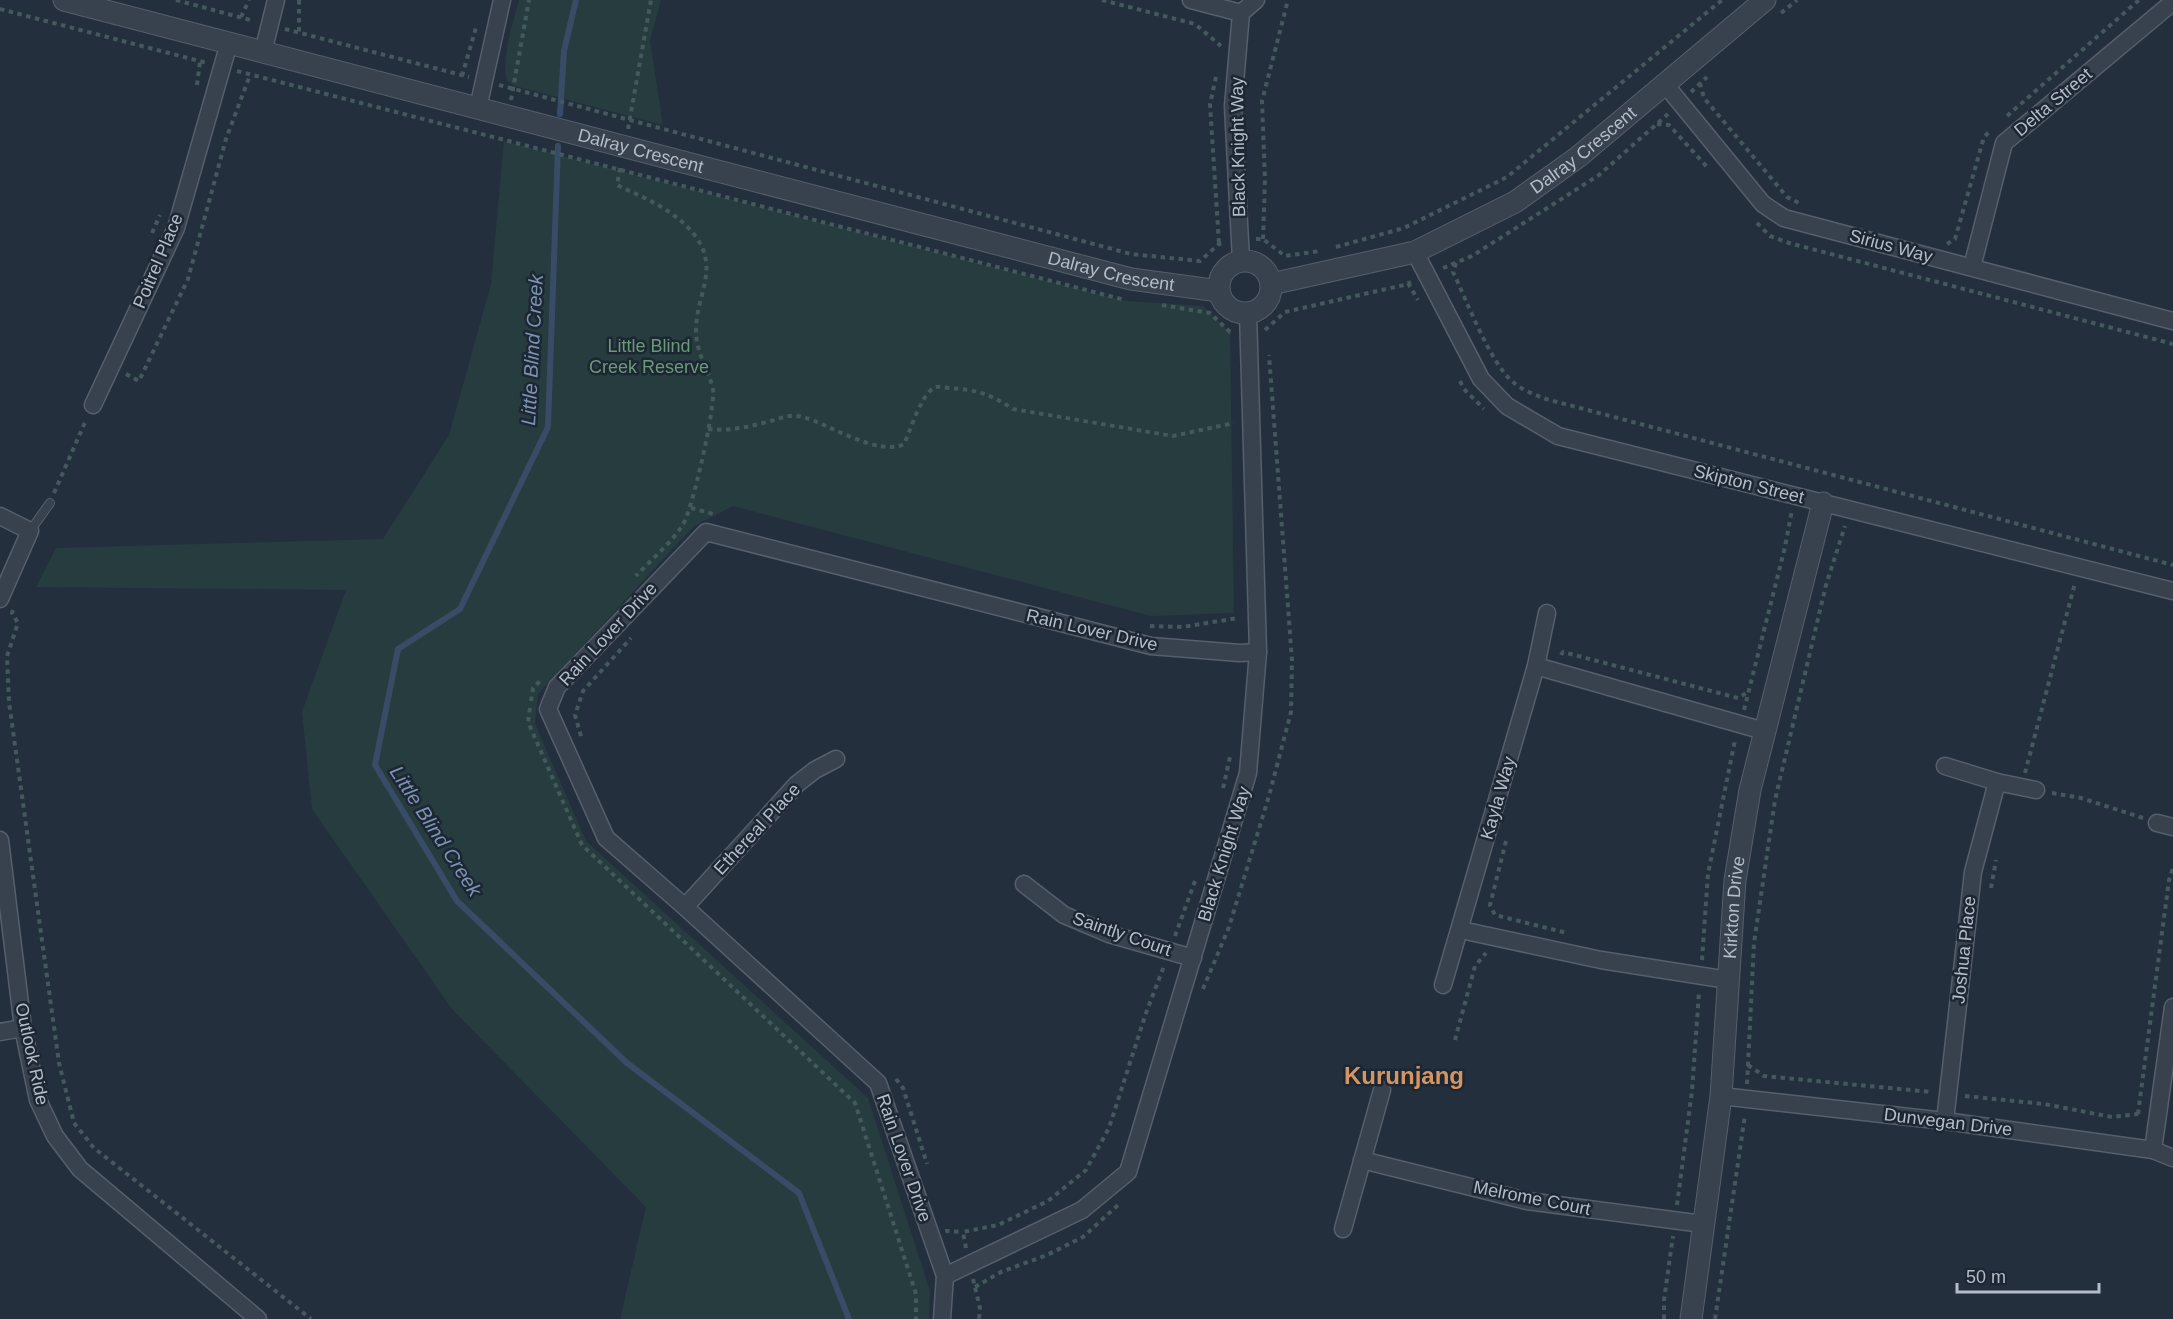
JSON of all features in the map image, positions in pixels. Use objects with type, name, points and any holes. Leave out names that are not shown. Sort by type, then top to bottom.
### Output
[{"type":"street","name":"Dalray Crescent","points":[[64,0],[1131,279],[1219,291]]},
{"type":"street","points":[[263,52],[276,0]]},
{"type":"street","points":[[478,108],[502,0]]},
{"type":"street","points":[[1191,0],[1241,13],[1256,0]]},
{"type":"street","name":"Delta Street","points":[[1974,260],[2004,143],[2173,2]]},
{"type":"street","name":"Dalray Crescent","points":[[1271,284],[1415,252],[1515,202],[1578,157],[1664,83],[1772,7]]},
{"type":"street","name":"Black Knight Way","points":[[1240,251],[1233,106],[1241,13]]},
{"type":"street","name":"Poitrel Place","points":[[93,405],[176,228],[229,43]]},
{"type":"street","name":"Sirius Way","points":[[1664,83],[1763,204],[1784,219],[1974,260],[2173,321]]},
{"type":"street","points":[[1240,251],[1268,275],[1271,284],[1268,300],[1248,322],[1226,305],[1219,291],[1221,275],[1240,251]]},
{"type":"street","name":"Skipton Street","points":[[1415,252],[1481,379],[1507,406],[1558,436],[2173,591]]},
{"type":"street","name":"Black Knight Way","points":[[945,1276],[1082,1210],[1128,1172],[1248,773],[1258,652],[1248,322]]},
{"type":"street","name":"Kirkton Drive","points":[[1691,1319],[1721,1096],[1735,880],[1750,790],[1823,503]]},
{"type":"street","points":[[0,516],[30,531],[0,599]]},
{"type":"street","name":"Rain Lover Drive","points":[[942,1319],[945,1276],[878,1083],[606,838],[548,710],[557,687],[706,532],[1151,646],[1240,653],[1258,652]]},
{"type":"street","name":"Kayla Way","points":[[1443,985],[1461,930],[1536,666],[1547,613]]},
{"type":"street","points":[[1536,666],[1764,731]]},
{"type":"street","name":"Ethereal Place","points":[[685,907],[797,784],[815,770],[836,759]]},
{"type":"street","points":[[1945,766],[1996,782],[2036,790]]},
{"type":"street","name":"Joshua Place","points":[[1945,1121],[1973,872],[1996,782]]},
{"type":"street","name":"Outlook Ride","points":[[0,840],[24,1028],[38,1100],[55,1136],[80,1169],[258,1319]]},
{"type":"street","name":"Saintly Court","points":[[1024,884],[1064,915],[1109,934],[1193,958]]},
{"type":"street","points":[[1461,930],[1601,960],[1728,980]]},
{"type":"street","points":[[2153,1150],[2173,1007]]},
{"type":"street","points":[[0,1032],[24,1028]]},
{"type":"street","points":[[1343,1229],[1382,1090]]},
{"type":"street","name":"Dunvegan Drive","points":[[1721,1096],[1945,1121],[2153,1150],[2173,1158]]},
{"type":"street","name":"Melrome Court","points":[[1362,1160],[1527,1201],[1703,1224]]},
{"type":"lane","points":[[30,531],[50,503]]},
{"type":"path","points":[[177,0],[1131,254],[1200,261],[1220,244]]},
{"type":"path","points":[[241,17],[249,0]]},
{"type":"path","points":[[299,0],[299,32]]},
{"type":"path","points":[[504,141],[529,0]]},
{"type":"path","points":[[635,577],[682,526],[691,508],[708,429],[713,391],[698,351],[696,331],[697,314],[708,274],[704,253],[696,237],[674,213],[617,185],[651,0]]},
{"type":"path","points":[[1101,0],[1195,24],[1221,45],[1220,55]]},
{"type":"path","points":[[1263,238],[1265,180],[1262,101],[1288,0]]},
{"type":"path","points":[[1263,238],[1285,256],[1327,250],[1404,228],[1507,177],[1722,0]]},
{"type":"path","points":[[1772,7],[1797,0]]},
{"type":"path","points":[[0,9],[550,153],[1131,300]]},
{"type":"path","points":[[462,76],[477,22]]},
{"type":"path","points":[[1230,332],[1248,322],[1267,330],[1286,312],[1408,283],[1472,256],[1599,175],[1714,71]]},
{"type":"path","points":[[1217,74],[1210,104],[1220,244]]},
{"type":"path","points":[[1700,83],[1704,98],[1787,196],[1808,207]]},
{"type":"path","points":[[1220,244],[1240,251],[1263,238]]},
{"type":"path","points":[[1946,244],[1974,260]]},
{"type":"path","points":[[1456,263],[1453,272],[1497,363],[1513,382],[1531,393],[1546,399],[2173,565]]},
{"type":"path","points":[[1408,283],[1422,307]]},
{"type":"path","points":[[1152,304],[1210,313],[1230,332],[1231,343]]},
{"type":"path","points":[[1460,380],[1476,404],[1485,411]]},
{"type":"path","points":[[708,429],[737,429],[766,423],[788,415],[803,417],[843,434],[880,446],[899,447],[904,444],[929,391],[935,387],[978,390],[1013,409],[1173,436],[1234,423]]},
{"type":"path","points":[[50,503],[93,405]]},
{"type":"path","points":[[1233,412],[1234,435]]},
{"type":"path","points":[[1664,1319],[1664,1300],[1692,1091],[1708,874],[1733,747],[1785,547],[1793,505]]},
{"type":"path","points":[[691,508],[723,516]]},
{"type":"path","points":[[1715,1319],[1748,1099],[1746,1077],[1754,943],[1775,800],[1826,585],[1847,521]]},
{"type":"path","points":[[2076,580],[2024,776],[2036,790],[2081,798],[2165,825]]},
{"type":"path","points":[[17,602],[12,613],[18,623],[7,656],[9,702],[58,1063],[74,1123],[94,1148],[311,1319]]},
{"type":"path","points":[[1149,626],[1182,627],[1238,618],[1240,653]]},
{"type":"path","points":[[583,745],[575,715],[583,691],[637,631]]},
{"type":"path","points":[[1555,672],[1563,652],[1738,698],[1748,692]]},
{"type":"path","points":[[541,680],[533,688],[528,722],[582,845],[855,1104],[916,1294],[916,1319]]},
{"type":"path","points":[[1221,798],[1231,756]]},
{"type":"path","points":[[1507,837],[1494,881],[1491,905],[1495,915],[1570,933],[1565,952]]},
{"type":"path","points":[[1990,890],[1997,858]]},
{"type":"path","points":[[2138,1114],[2169,880],[2173,868]]},
{"type":"path","points":[[944,1220],[947,1231],[963,1232],[998,1225],[1048,1202],[1086,1170],[1108,1128],[1146,1013],[1198,873]]},
{"type":"path","points":[[1455,1040],[1475,966],[1491,948]]},
{"type":"path","points":[[1693,993],[1698,999]]},
{"type":"path","points":[[891,1073],[903,1088],[927,1165]]},
{"type":"path","points":[[963,1232],[980,1308],[979,1319]]},
{"type":"green space","points":[[519,0],[661,0],[650,41],[663,125],[515,86],[507,80],[507,51]]},
{"type":"green space","name":"Little Blind Creek Reserve","points":[[504,141],[1126,301],[1203,306],[1230,332],[1234,613],[1151,616],[733,506],[694,526],[538,694],[535,724],[586,841],[868,1098],[930,1291],[929,1319],[620,1319],[646,1207],[452,1009],[312,809],[302,712],[346,590],[36,587],[56,548],[383,539],[449,435],[491,284]]},
{"type":"waterway","name":"Little Blind Creek","points":[[560,114],[564,51],[576,0]]},
{"type":"waterway","name":"Little Blind Creek","points":[[558,146],[548,427],[460,609],[398,649],[375,765],[457,901],[627,1063],[799,1193],[849,1319]]},
{"type":"district","name":"Kurunjang","points":[[1404,1076]]}]
